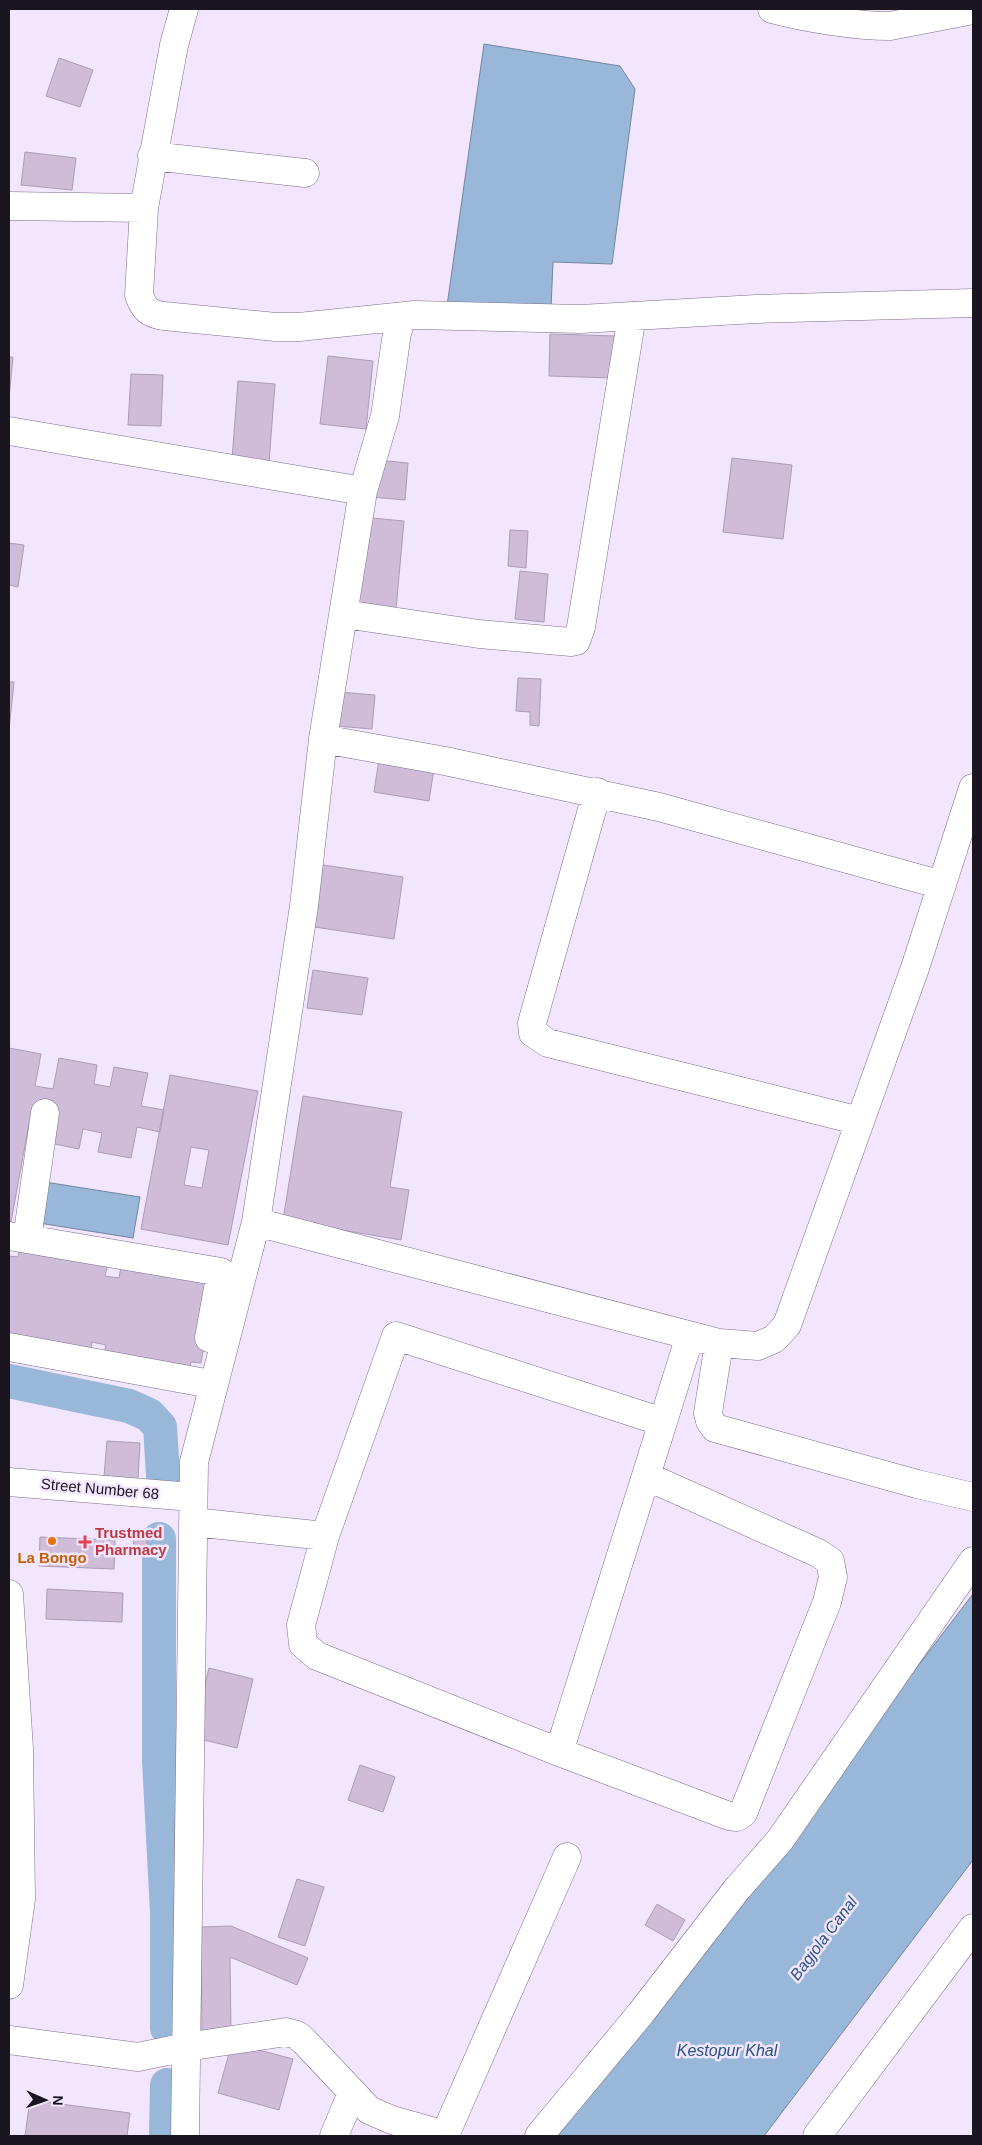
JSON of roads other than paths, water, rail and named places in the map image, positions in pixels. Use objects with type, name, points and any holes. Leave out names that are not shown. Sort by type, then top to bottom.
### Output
[{"type":"street","points":[[184,9],[174,45],[152,156],[144,208],[139,295],[143,307],[151,314],[276,327],[299,327],[388,317],[402,318],[415,315],[581,319],[756,309],[973,303]]},
{"type":"street","points":[[772,9],[876,26],[890,26],[973,10]]},
{"type":"street","points":[[152,156],[305,173]]},
{"type":"street","points":[[9,206],[144,208]]},
{"type":"street","points":[[344,614],[479,634],[576,641],[580,627],[632,316]]},
{"type":"street","points":[[194,1462],[256,1222],[304,906],[323,739],[363,491],[385,416],[397,334],[402,318]]},
{"type":"street","points":[[9,431],[363,491]]},
{"type":"street","points":[[323,739],[445,761],[597,792],[942,884]]},
{"type":"street","points":[[256,1222],[719,1343],[758,1346],[774,1339],[787,1325],[915,968],[973,788]]},
{"type":"street","points":[[597,792],[532,1023],[533,1033],[548,1043],[860,1122]]},
{"type":"street","points":[[45,1113],[18,1238],[221,1272],[200,1382],[194,1462],[186,2136]]},
{"type":"street","points":[[646,1476],[818,1553],[830,1561],[833,1577],[827,1602],[743,1813],[737,1817],[729,1816],[559,1752],[317,1656],[303,1644],[301,1625],[325,1536],[396,1336],[663,1422]]},
{"type":"street","points":[[559,1752],[690,1336]]},
{"type":"street","points":[[719,1343],[708,1413],[710,1421],[715,1428],[973,1497]]},
{"type":"street","points":[[9,1347],[200,1382]]},
{"type":"street","name":"Street Number 68","points":[[9,1482],[193,1510],[325,1536]]},
{"type":"street","points":[[539,2136],[641,2013],[737,1889],[780,1840],[973,1561]]},
{"type":"street","points":[[9,1594],[19,1749],[21,1899],[9,1985]]},
{"type":"street","points":[[9,2040],[138,2057],[186,2046],[286,2032],[297,2034],[369,2110],[392,2120],[447,2136],[567,1857]]},
{"type":"street","points":[[817,2136],[973,1928]]},
{"type":"street","points":[[334,2136],[352,2094]]},
{"type":"water","points":[[484,44],[620,66],[635,89],[612,264],[553,262],[551,308],[447,306]]},
{"type":"water","points":[[45,1182],[140,1197],[133,1238],[39,1223]]},
{"type":"water","name":"Kestopur Khal","points":[[973,1594],[973,1860],[764,2136],[558,2136]]},
{"type":"waterway","points":[[9,1381],[129,1406],[149,1415],[160,1427],[163,1475]]},
{"type":"waterway","points":[[159,1539],[159,1760],[167,1912],[167,2028]]},
{"type":"waterway","points":[[166,2136],[167,2085]]},
{"type":"place","name":"La Bongo","points":[[52,1541]]},
{"type":"place","name":"Trustmed Pharmacy","points":[[85,1542]]},
{"type":"water label","name":"Bagjola Canal","points":[[823,1938]]}]
